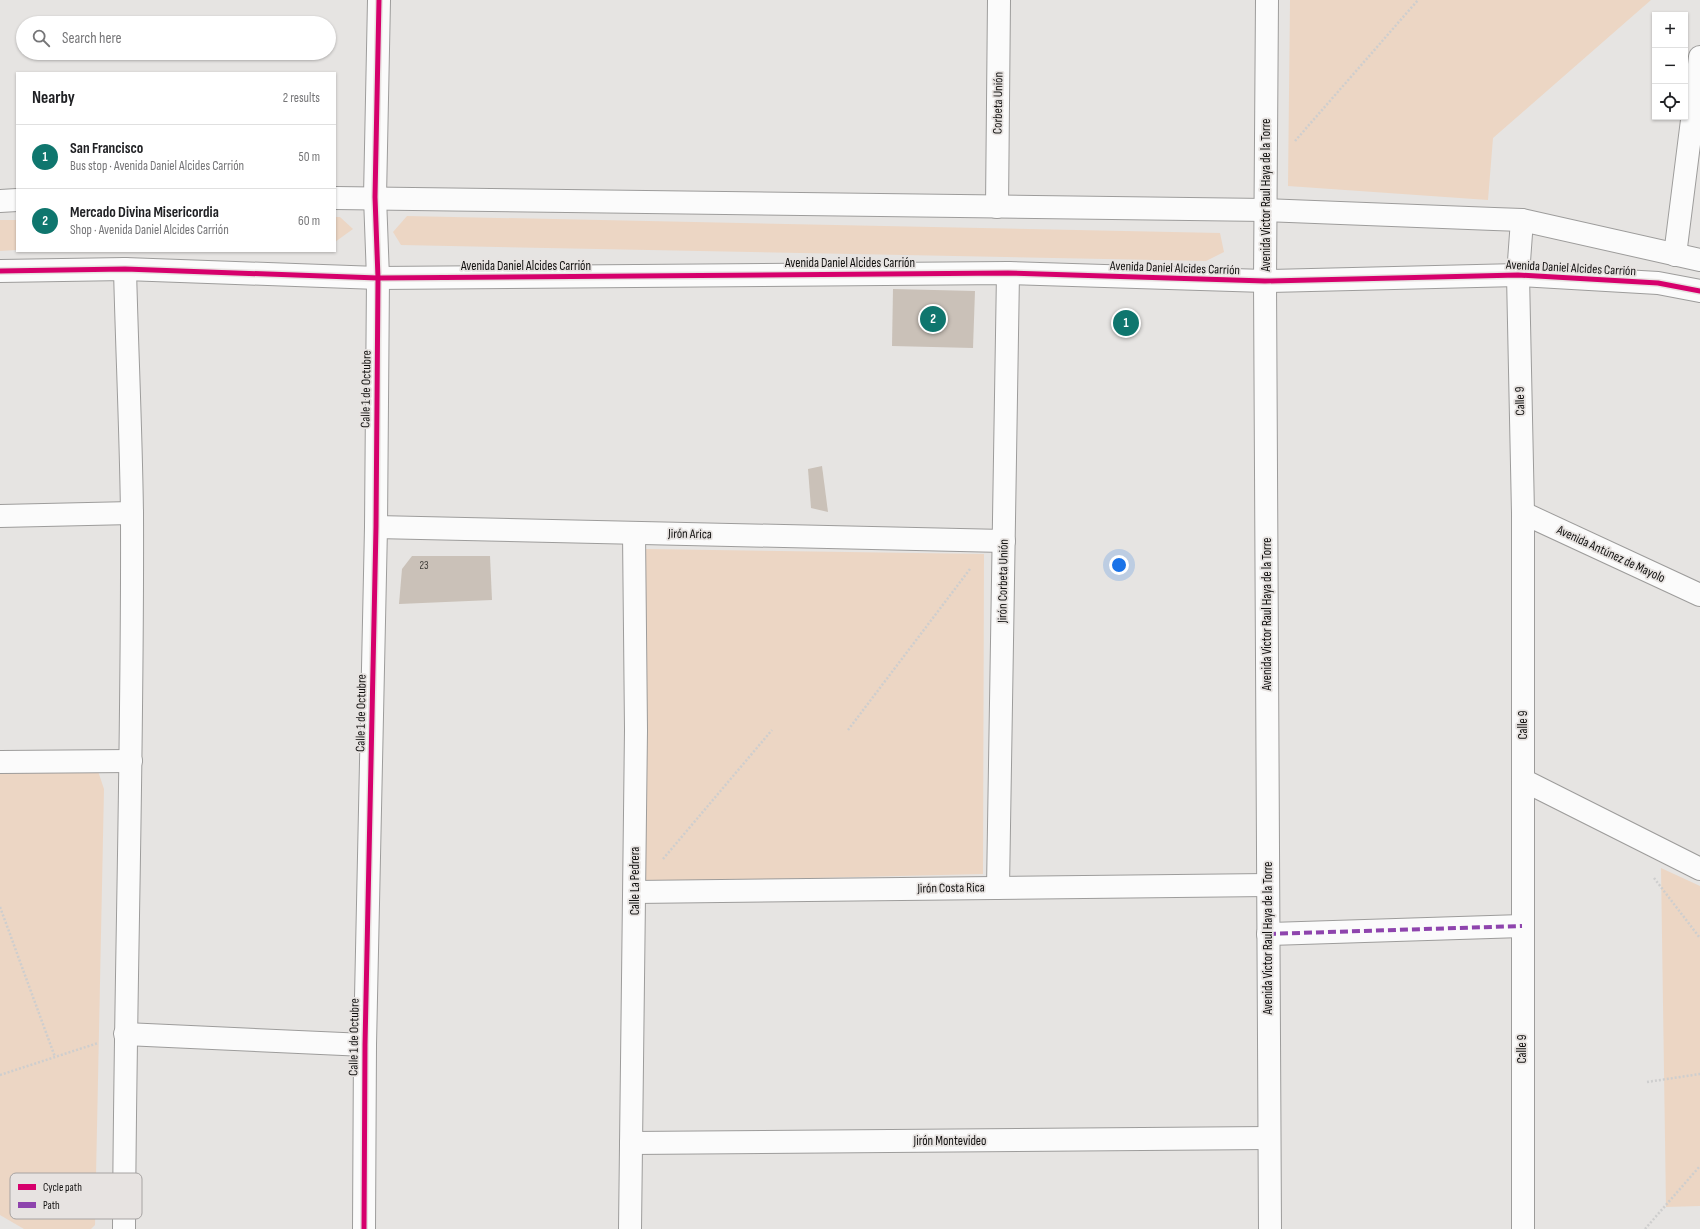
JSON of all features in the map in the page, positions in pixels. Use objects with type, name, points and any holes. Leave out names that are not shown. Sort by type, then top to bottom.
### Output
[{"type":"street","name":"Calle 1 de Octubre","points":[[364,1229],[365,1045],[376,527],[378,278],[375,197],[379,0]]},
{"type":"street","name":"Corbeta Unión","points":[[997,206],[999,0]]},
{"type":"street","name":"Avenida Victor Raul Haya de la Torre","points":[[1267,0],[1267,173],[1265,281],[1270,1229]]},
{"type":"street","points":[[1675,255],[1700,57]]},
{"type":"street","name":"Avenida Daniel Alcides Carrión","points":[[336,198],[375,197],[1266,210],[1522,220],[1700,260]]},
{"type":"street","points":[[0,201],[16,200]]},
{"type":"street","name":"Calle 9","points":[[1522,220],[1518,275],[1522,513],[1523,1229]]},
{"type":"street","name":"Avenida Daniel Alcides Carrión","points":[[0,271],[125,269],[378,278],[1008,273],[1265,281],[1518,275],[1658,283],[1700,291]]},
{"type":"street","points":[[124,1173],[125,1034],[131,761],[132,513],[125,269]]},
{"type":"street","name":"Jirón Corbeta Unión","points":[[998,888],[1008,273]]},
{"type":"street","points":[[0,516],[132,513]]},
{"type":"street","name":"Avenida Antúnez de Mayolo","points":[[1522,513],[1700,595]]},
{"type":"street","name":"Jirón Arica","points":[[376,527],[1004,541]]},
{"type":"street","name":"Calle La Pedrera","points":[[630,1229],[635,892],[634,533]]},
{"type":"street","points":[[0,762],[131,761]]},
{"type":"street","points":[[1523,780],[1700,869]]},
{"type":"street","name":"Jirón Costa Rica","points":[[635,892],[1268,885]]},
{"type":"street","points":[[1268,934],[1522,926]]},
{"type":"street","points":[[125,1034],[365,1045]]},
{"type":"street","name":"Jirón Montevideo","points":[[632,1143],[1269,1138]]},
{"type":"street","points":[[124,1219],[124,1229]]},
{"type":"path","points":[[1267,173],[1418,0]]},
{"type":"path","points":[[848,730],[974,564],[1004,541]]},
{"type":"path","points":[[635,892],[772,730]]},
{"type":"path","points":[[1651,875],[1700,938]]},
{"type":"path","points":[[0,907],[55,1057]]},
{"type":"path","points":[[0,1076],[125,1034]]},
{"type":"path","points":[[1647,1082],[1700,1074]]},
{"type":"path","points":[[1644,1229],[1700,1166]]},
{"type":"shaded area","points":[[1290,0],[1651,0],[1493,138],[1488,200],[1288,186]]},
{"type":"shaded area","points":[[407,216],[1220,233],[1224,252],[1206,261],[401,245],[393,232]]},
{"type":"shaded area","points":[[336,217],[340,217],[353,229],[336,241]]},
{"type":"shaded area","points":[[0,220],[16,220],[16,250],[0,251]]},
{"type":"shaded area","points":[[644,549],[984,554],[983,874],[642,882]]},
{"type":"shaded area","points":[[98,771],[104,789],[96,1173],[10,1173],[10,1219],[95,1219],[95,1225],[91,1229],[24,1229],[0,1215],[0,773]]},
{"type":"shaded area","points":[[1661,868],[1700,886],[1700,1206],[1666,1207]]},
{"type":"building","points":[[893,289],[975,291],[973,348],[892,346]]},
{"type":"building","points":[[822,466],[828,512],[811,508],[808,469]]},
{"type":"building","points":[[412,556],[490,556],[492,600],[399,604],[402,569]]},
{"type":"marked path","points":[[1268,934],[1522,926]]},
{"type":"cycle path","points":[[364,1229],[365,1045],[376,527],[378,278],[375,197],[379,0]]},
{"type":"cycle path","points":[[0,271],[125,269],[378,278],[1008,273],[1265,281],[1518,275],[1658,283],[1700,291]]},
{"type":"place","name":"Mercado Divina Misericordia","points":[[933,319]]},
{"type":"place","name":"San Francisco","points":[[1126,323]]}]
